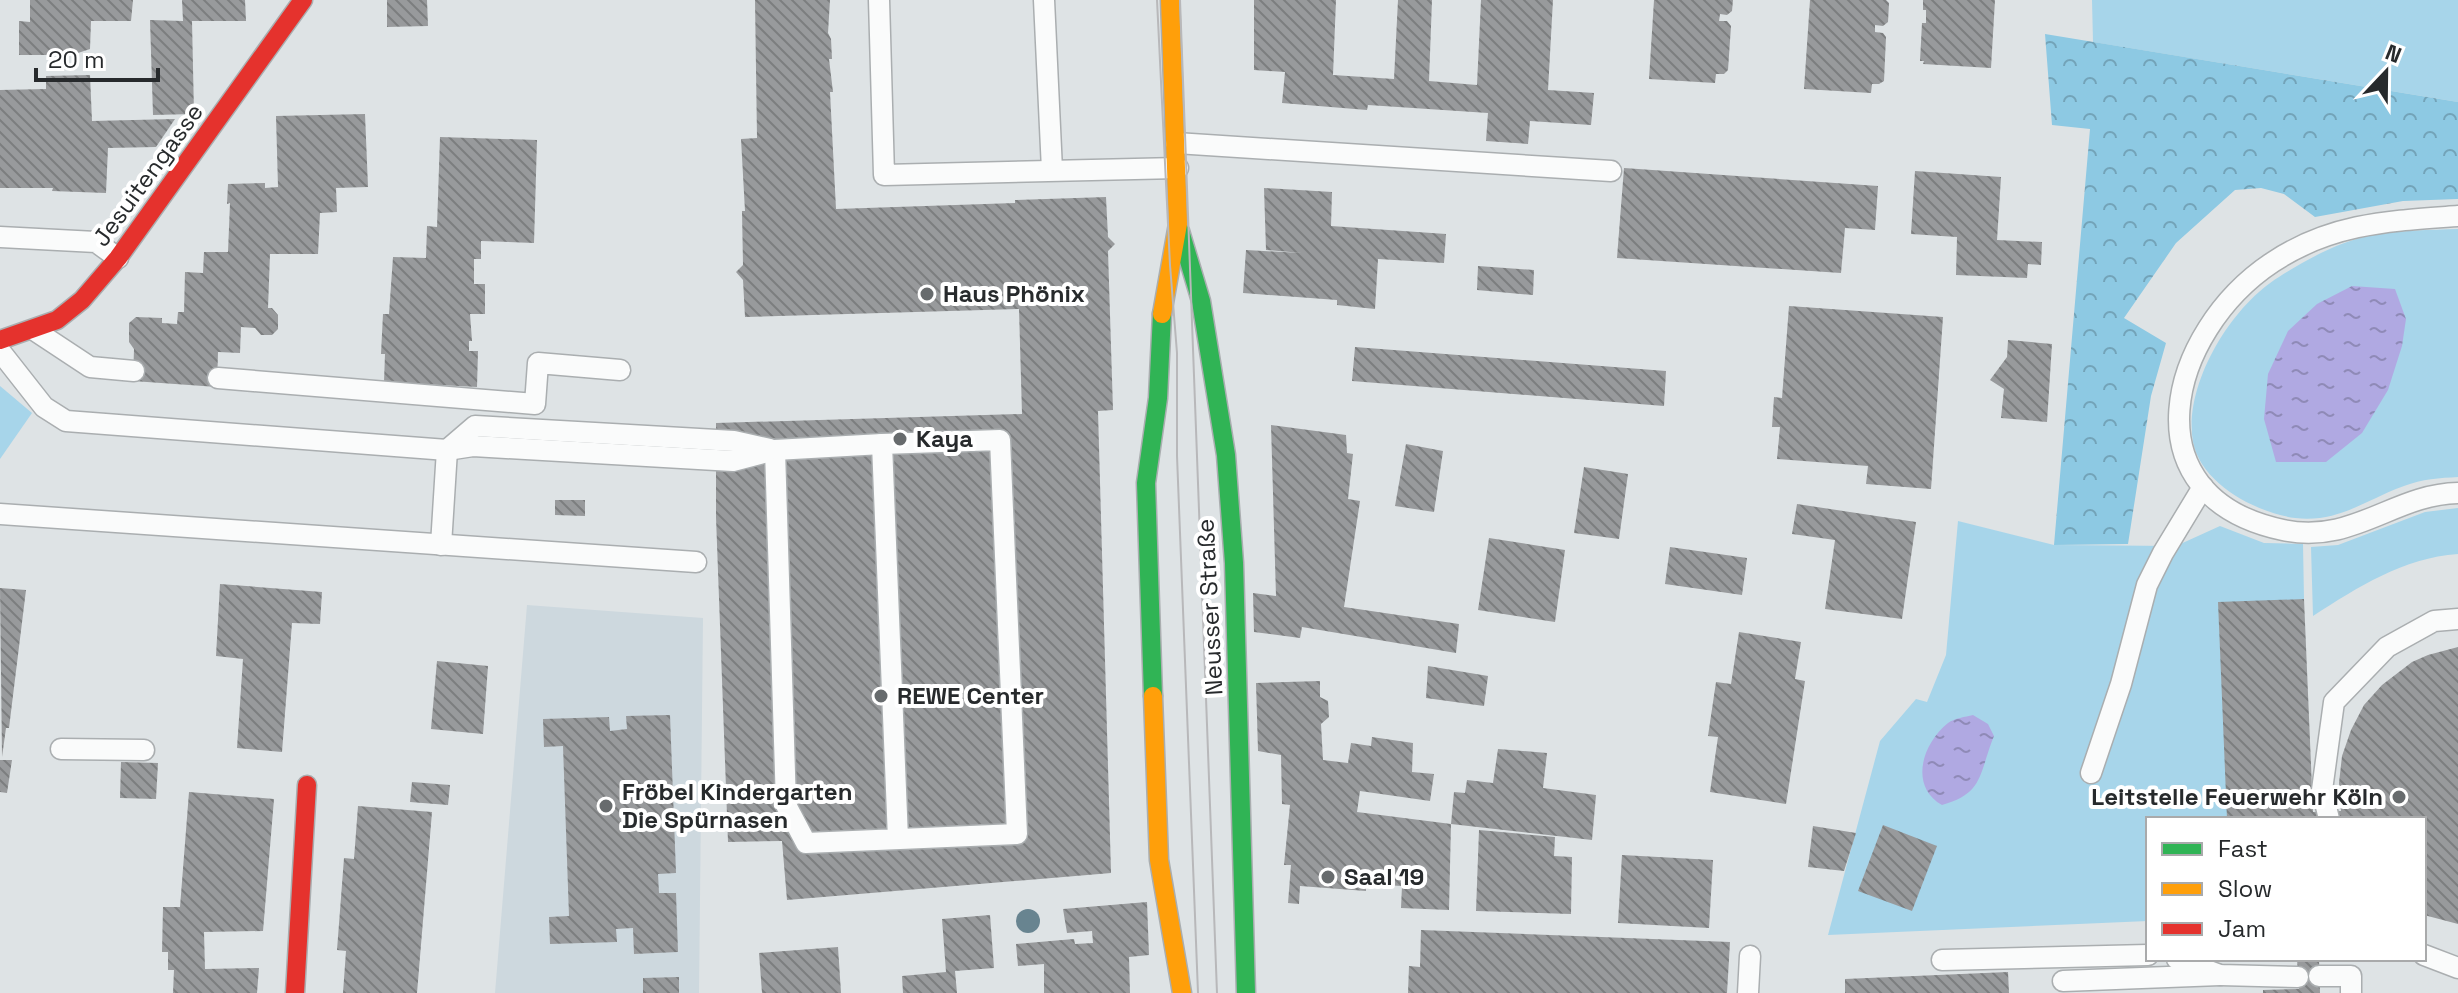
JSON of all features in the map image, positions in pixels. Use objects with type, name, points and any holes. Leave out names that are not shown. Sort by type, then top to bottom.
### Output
[{"type":"main road","name":"Jesuitengasse","points":[[0,340],[57,320],[82,300],[118,258],[303,0]]},
{"type":"main road","name":"Neusser Straße","points":[[1170,0],[1178,224],[1163,301],[1158,398],[1146,483],[1146,512],[1159,860],[1182,993]]},
{"type":"main road","name":"Neusser Straße","points":[[1178,224],[1201,301],[1226,455],[1234,563],[1246,993]]},
{"type":"main road","points":[[295,993],[307,785]]},
{"type":"lane","points":[[879,0],[884,175],[1178,168]]},
{"type":"lane","points":[[1044,0],[1052,170]]},
{"type":"lane","points":[[1176,143],[1611,171]]},
{"type":"lane","points":[[2458,216],[2372,223],[2330,234],[2272,263],[2222,309],[2204,331],[2186,370],[2179,409],[2181,444],[2189,469],[2203,487],[2222,506],[2242,517],[2286,531],[2337,531],[2433,495],[2458,493]]},
{"type":"lane","points":[[0,237],[96,242],[118,258]]},
{"type":"lane","points":[[34,330],[90,367],[134,371]]},
{"type":"lane","points":[[0,351],[44,407],[66,421],[447,450],[473,446],[733,461],[775,450],[1000,440],[1017,834],[806,843],[786,805],[775,450]]},
{"type":"lane","points":[[218,378],[535,404],[538,363],[620,370]]},
{"type":"lane","points":[[882,444],[898,839]]},
{"type":"lane","points":[[441,545],[447,450]]},
{"type":"lane","points":[[2091,773],[2121,684],[2147,585],[2203,487]]},
{"type":"lane","points":[[0,514],[696,562]]},
{"type":"lane","points":[[2329,817],[2322,790],[2334,702],[2387,647],[2434,621],[2458,619]]},
{"type":"lane","points":[[61,749],[144,750]]},
{"type":"lane","points":[[1942,960],[2146,955]]},
{"type":"lane","points":[[1748,993],[1750,956]]},
{"type":"lane","points":[[2426,956],[2458,968]]},
{"type":"lane","points":[[2182,961],[2220,975]]},
{"type":"lane","points":[[2063,981],[2220,975],[2298,977]]},
{"type":"lane","points":[[2319,976],[2351,976],[2351,993]]},
{"type":"shaded area","points":[[2092,0],[2458,0],[2458,102],[2093,42]]},
{"type":"shaded area","points":[[2458,229],[2458,477],[2411,484],[2339,514],[2311,519],[2264,510],[2219,483],[2198,457],[2193,442],[2195,396],[2214,349],[2244,307],[2261,290],[2290,270],[2348,242],[2394,232]]},
{"type":"shaded area","points":[[0,386],[32,413],[0,459]]},
{"type":"shaded area","points":[[2458,508],[2458,554],[2418,561],[2400,568],[2364,585],[2313,616],[2311,547],[2338,545],[2425,512]]},
{"type":"shaded area","points":[[1958,521],[2054,545],[2176,546],[2220,526],[2264,543],[2303,544],[2304,599],[2228,817],[2146,817],[2146,921],[1828,935],[1880,741],[1916,699],[1927,702],[1946,655]]},
{"type":"shaded area","name":"Fröbel Kindergarten Die Spürnasen","points":[[527,605],[703,618],[699,993],[495,993]]},
{"type":"green space","points":[[2045,34],[2458,102],[2458,199],[2403,201],[2315,217],[2284,194],[2261,188],[2235,190],[2176,243],[2124,318],[2166,343],[2151,396],[2128,544],[2054,545],[2090,129],[2052,125]]},
{"type":"water","points":[[2352,286],[2395,289],[2406,319],[2402,346],[2388,390],[2362,433],[2326,462],[2276,462],[2264,419],[2268,374],[2288,331],[2317,304]]},
{"type":"water","points":[[1973,715],[1988,724],[1994,736],[1972,789],[1955,801],[1942,805],[1925,787],[1923,765],[1926,753],[1931,742],[1948,723]]},
{"type":"building","points":[[30,0],[133,0],[131,21],[91,21],[90,49],[72,55],[19,55],[19,21],[30,22]]},
{"type":"building","points":[[182,0],[245,0],[246,21],[192,21],[194,114],[153,115],[150,20],[183,21]]},
{"type":"building","points":[[387,0],[427,0],[428,26],[387,27]]},
{"type":"building","points":[[755,0],[830,0],[828,33],[832,59],[829,59],[833,92],[830,92],[836,209],[1106,197],[1108,237],[1115,244],[1108,251],[1113,410],[1098,411],[1111,873],[787,900],[782,841],[728,842],[716,517],[716,423],[1022,414],[1019,309],[745,317],[743,280],[736,272],[743,265],[742,211],[745,211],[741,139],[757,138]]},
{"type":"building","points":[[1254,0],[1336,0],[1333,75],[1394,79],[1398,0],[1432,0],[1429,81],[1477,85],[1481,0],[1553,0],[1548,90],[1594,93],[1591,125],[1530,121],[1528,144],[1486,141],[1488,113],[1368,105],[1367,110],[1282,103],[1285,72],[1254,70]]},
{"type":"building","points":[[1654,0],[1733,0],[1732,11],[1727,15],[1720,14],[1719,21],[1727,21],[1731,26],[1728,70],[1724,74],[1716,74],[1715,83],[1649,79]]},
{"type":"building","points":[[1810,0],[1886,0],[1889,3],[1888,22],[1883,26],[1875,25],[1875,32],[1883,33],[1886,37],[1884,81],[1872,84],[1871,93],[1804,89]]},
{"type":"building","points":[[1923,0],[1995,0],[1991,68],[1923,64],[1924,61],[1920,61],[1922,23],[1926,23]]},
{"type":"building","points":[[90,75],[92,121],[175,119],[156,147],[108,148],[106,193],[52,191],[53,188],[0,188],[0,90],[46,89],[46,76]]},
{"type":"building","points":[[365,114],[368,187],[336,188],[337,212],[320,213],[318,254],[270,254],[268,308],[278,315],[278,329],[272,335],[261,335],[255,328],[241,327],[240,353],[218,352],[217,387],[133,381],[134,349],[129,342],[129,323],[136,317],[162,318],[162,323],[177,324],[178,312],[184,312],[185,272],[203,273],[204,252],[228,252],[228,184],[265,183],[265,188],[278,187],[276,116]]},
{"type":"building","points":[[440,137],[537,140],[534,243],[481,241],[481,259],[474,259],[474,284],[485,284],[485,314],[470,314],[472,341],[469,341],[469,351],[478,351],[477,387],[384,382],[385,354],[381,354],[383,314],[389,314],[393,257],[426,258],[427,226],[437,227]]},
{"type":"building","points":[[1624,168],[1878,186],[1875,230],[1845,228],[1841,273],[1617,258]]},
{"type":"building","points":[[1915,171],[2001,177],[1997,240],[2042,242],[2041,265],[2028,264],[2027,278],[1956,275],[1957,237],[1911,234]]},
{"type":"building","points":[[1264,188],[1332,192],[1331,226],[1446,234],[1444,263],[1378,259],[1375,309],[1337,305],[1337,300],[1243,293],[1246,250],[1302,253],[1266,250]]},
{"type":"building","points":[[1478,266],[1534,270],[1533,295],[1477,290]]},
{"type":"building","points":[[1789,306],[1943,317],[1931,489],[1866,484],[1868,466],[1777,459],[1780,427],[1772,427],[1774,397],[1782,398]]},
{"type":"building","points":[[2008,340],[2052,344],[2047,422],[2001,418],[2004,389],[1990,380],[2007,357]]},
{"type":"building","points":[[1355,347],[1666,371],[1664,406],[1352,381]]},
{"type":"building","points":[[1271,425],[1346,435],[1347,453],[1353,454],[1348,499],[1360,501],[1344,607],[1459,624],[1456,653],[1302,627],[1300,638],[1254,632],[1253,593],[1276,596]]},
{"type":"building","points":[[1406,444],[1443,451],[1434,512],[1395,506]]},
{"type":"building","points":[[1584,467],[1628,474],[1619,539],[1574,533]]},
{"type":"building","points":[[555,500],[585,500],[585,516],[555,515]]},
{"type":"building","points":[[1797,504],[1916,522],[1902,619],[1825,609],[1835,540],[1792,534]]},
{"type":"building","points":[[1489,538],[1565,550],[1555,622],[1478,610]]},
{"type":"building","points":[[1670,547],[1747,558],[1742,595],[1665,584]]},
{"type":"building","points":[[220,584],[322,592],[320,624],[292,623],[282,752],[237,748],[243,659],[216,656]]},
{"type":"building","points":[[0,588],[26,590],[9,728],[6,728],[2,757]]},
{"type":"building","points":[[2304,599],[2313,812],[2341,811],[2339,783],[2342,756],[2364,705],[2382,685],[2412,662],[2458,647],[2458,924],[2426,916],[2426,817],[2227,817],[2218,602]]},
{"type":"building","points":[[1739,632],[1801,642],[1795,679],[1805,681],[1786,804],[1710,792],[1718,737],[1708,736],[1716,682],[1731,684]]},
{"type":"building","points":[[437,661],[488,666],[483,734],[431,729]]},
{"type":"building","points":[[1428,666],[1488,676],[1484,706],[1426,698]]},
{"type":"building","points":[[1320,681],[1320,697],[1328,701],[1329,717],[1321,724],[1323,760],[1348,763],[1351,743],[1371,746],[1372,737],[1413,743],[1412,772],[1434,774],[1430,801],[1360,791],[1357,812],[1451,824],[1449,910],[1401,908],[1402,886],[1366,884],[1366,891],[1300,886],[1299,904],[1288,903],[1291,865],[1284,865],[1290,805],[1282,804],[1281,755],[1258,751],[1256,683]]},
{"type":"building","points":[[670,715],[676,873],[658,874],[659,893],[676,893],[678,952],[634,954],[633,928],[616,929],[617,942],[550,944],[549,917],[569,916],[563,746],[544,747],[543,719],[609,717],[610,731],[627,729],[626,716]]},
{"type":"building","points":[[1498,749],[1547,753],[1543,788],[1596,795],[1592,840],[1451,824],[1454,792],[1465,793],[1467,780],[1493,783]]},
{"type":"building","points":[[0,760],[12,760],[7,793],[0,792]]},
{"type":"building","points":[[121,762],[158,763],[156,799],[120,798]]},
{"type":"building","points":[[412,782],[450,785],[448,805],[410,802]]},
{"type":"building","points":[[189,792],[274,799],[263,931],[204,932],[205,969],[259,968],[257,993],[173,993],[174,970],[168,970],[168,952],[162,952],[163,907],[180,907]]},
{"type":"building","points":[[358,806],[432,812],[417,993],[343,993],[346,951],[337,950],[344,858],[354,859]]},
{"type":"building","points":[[1883,825],[1937,846],[1912,911],[1858,891]]},
{"type":"building","points":[[1813,826],[1856,833],[1844,871],[1808,867]]},
{"type":"building","points":[[1479,830],[1555,837],[1554,856],[1572,857],[1571,914],[1476,911]]},
{"type":"building","points":[[1622,855],[1713,860],[1709,928],[1618,923]]},
{"type":"building","points":[[1147,902],[1149,955],[1129,957],[1130,993],[1044,993],[1044,964],[1018,966],[1016,944],[1074,939],[1075,944],[1093,943],[1092,931],[1067,933],[1063,909]]},
{"type":"building","points":[[990,915],[994,968],[955,971],[957,993],[903,993],[902,976],[946,972],[942,919]]},
{"type":"building","points":[[1421,930],[1730,942],[1727,993],[1408,993],[1409,966],[1420,967]]},
{"type":"building","points":[[838,947],[841,993],[762,993],[759,953]]},
{"type":"building","points":[[2297,961],[2319,961],[2320,993],[2263,993],[2263,990],[2299,989]]},
{"type":"building","points":[[2008,972],[2009,993],[1845,993],[1845,979]]},
{"type":"building","points":[[679,977],[679,993],[643,993],[643,978]]},
{"type":"tram line","points":[[1157,0],[1177,353],[1177,456],[1198,993]]},
{"type":"tram line","points":[[1180,0],[1217,993]]},
{"type":"traffic: fast","points":[[1180,231],[1201,301],[1226,455],[1234,563],[1246,993]]},
{"type":"traffic: fast","points":[[1153,696],[1146,483],[1158,398],[1162,314]]},
{"type":"traffic: slow","points":[[1162,314],[1178,224],[1170,0]]},
{"type":"traffic: slow","points":[[1153,696],[1159,860],[1182,993]]},
{"type":"traffic: jam","points":[[0,340],[57,320],[82,300],[118,258],[303,0]]},
{"type":"traffic: jam","points":[[295,993],[307,785]]},
{"type":"place","name":"Haus Phönix","points":[[927,294]]},
{"type":"place","name":"Kaya","points":[[900,439]]},
{"type":"place","name":"REWE Center","points":[[881,696]]},
{"type":"place","name":"Leitstelle Feuerwehr Köln","points":[[2399,797]]},
{"type":"place","name":"Fröbel Kindergarten Die Spürnasen","points":[[606,806]]},
{"type":"place","name":"Saal 19","points":[[1328,877]]}]
